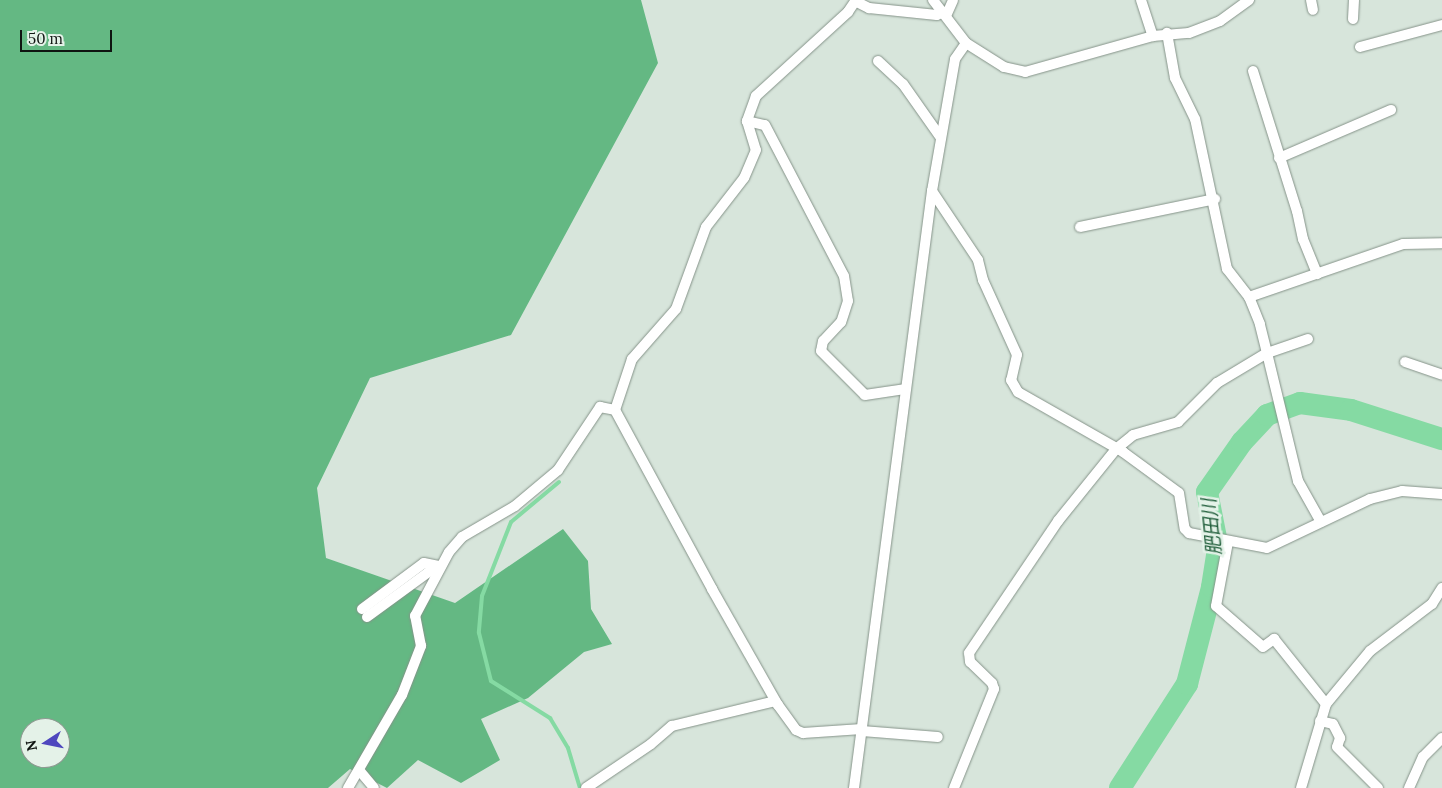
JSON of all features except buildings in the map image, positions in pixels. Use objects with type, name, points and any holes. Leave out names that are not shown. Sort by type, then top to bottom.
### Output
[{"type":"street","points":[[934,0],[966,43],[1004,67],[1025,72],[1153,36],[1167,33],[1189,33],[1220,21],[1249,0]]},
{"type":"street","points":[[945,14],[953,0]]},
{"type":"street","points":[[1141,0],[1153,36]]},
{"type":"street","points":[[1353,18],[1354,0]]},
{"type":"street","points":[[938,737],[862,730],[803,733],[796,730],[778,705],[615,410],[632,359],[676,309],[706,226],[744,178],[756,150],[747,121],[756,96],[848,12],[855,1],[869,8],[937,15],[945,14]]},
{"type":"street","points":[[1360,47],[1442,25]]},
{"type":"street","points":[[1167,33],[1175,78],[1195,119],[1215,199],[1227,269],[1248,297],[1260,324],[1298,481],[1321,522]]},
{"type":"street","points":[[854,788],[932,191],[955,59],[966,43]]},
{"type":"street","points":[[878,61],[903,84],[941,138]]},
{"type":"street","points":[[1253,71],[1279,158],[1298,211],[1303,239],[1317,274]]},
{"type":"street","points":[[1279,158],[1391,110]]},
{"type":"street","points":[[747,121],[765,125],[844,276],[848,301],[841,322],[823,341],[821,352],[865,395],[905,389]]},
{"type":"street","points":[[932,191],[978,260],[983,280],[1017,355],[1011,380],[1018,392],[1116,449],[1179,493],[1185,529],[1189,533],[1227,542],[1267,548],[1357,504],[1385,495],[1402,491],[1442,494]]},
{"type":"street","points":[[1080,227],[1215,199]]},
{"type":"street","points":[[1248,297],[1403,244],[1442,243]]},
{"type":"street","points":[[954,788],[994,689],[992,683],[970,662],[969,653],[1058,521],[1116,449],[1139,431],[1178,422],[1217,382],[1267,352],[1308,339]]},
{"type":"street","points":[[1406,362],[1442,375]]},
{"type":"street","points":[[348,788],[391,717],[412,670],[421,646],[415,616],[438,568],[462,537],[515,506],[558,470],[600,407],[615,410]]},
{"type":"street","points":[[1227,542],[1216,606],[1263,647],[1274,639],[1326,704]]},
{"type":"street","points":[[364,613],[424,563],[438,568]]},
{"type":"street","points":[[1301,788],[1326,704],[1370,651],[1418,615],[1441,590]]},
{"type":"street","points":[[586,788],[651,744],[672,726],[775,702],[778,705]]},
{"type":"street","points":[[1320,721],[1333,724],[1340,738],[1337,747],[1378,788]]},
{"type":"street","points":[[1409,788],[1423,757],[1442,738]]},
{"type":"street","points":[[359,770],[374,788]]},
{"type":"green space","points":[[0,0],[641,0],[658,63],[511,335],[370,378],[317,488],[326,558],[455,603],[563,529],[588,561],[591,609],[612,644],[584,652],[528,698],[481,719],[500,760],[461,783],[418,760],[387,788],[350,769],[328,788],[0,788]]},
{"type":"waterway","name":"肥田川","points":[[1120,788],[1187,684],[1212,587],[1218,548],[1207,492],[1242,442],[1267,415],[1300,403],[1351,410],[1442,439]]},
{"type":"waterway","points":[[559,482],[511,522],[482,596],[479,633],[491,681],[550,718],[568,748],[580,788]]}]
